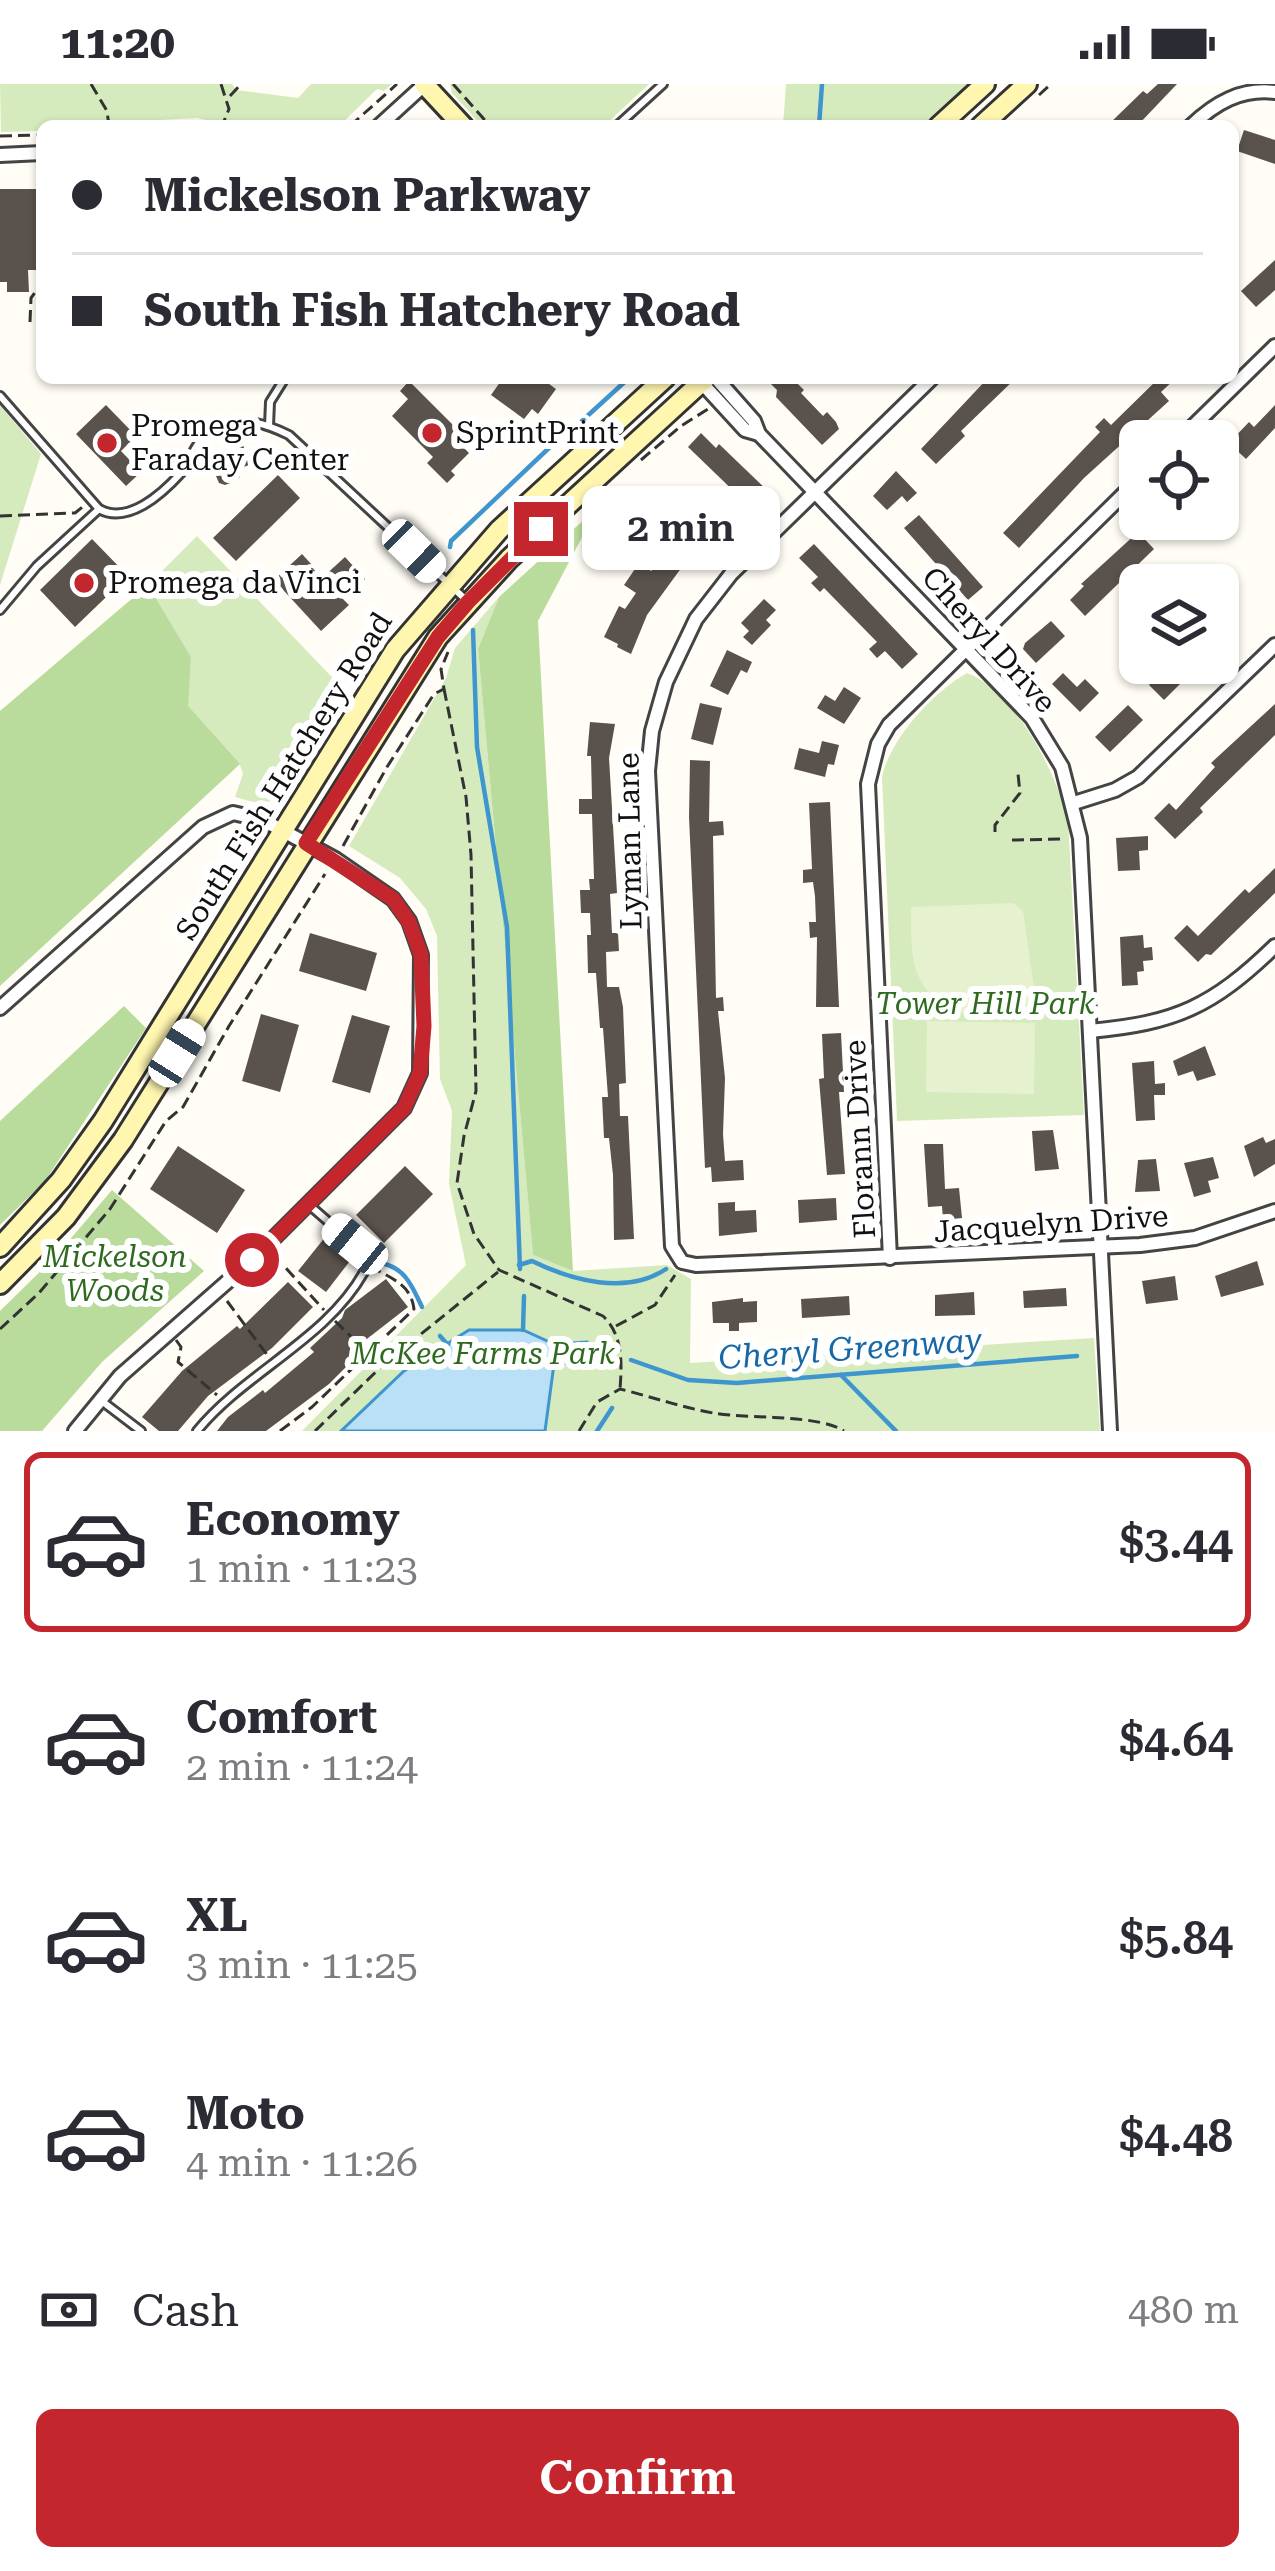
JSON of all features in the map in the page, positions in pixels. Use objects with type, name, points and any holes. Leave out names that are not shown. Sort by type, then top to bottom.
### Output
[{"type":"main road","points":[[425,84],[458,120]]},
{"type":"main road","points":[[946,120],[985,84]]},
{"type":"main road","points":[[988,120],[1027,84]]},
{"type":"main road","name":"South Fish Hatchery Road","points":[[0,1247],[61,1180],[103,1120],[369,688],[448,584],[499,530],[658,384]]},
{"type":"main road","name":"South Fish Hatchery Road","points":[[0,1284],[75,1207],[123,1140],[421,660],[468,602],[700,384]]},
{"type":"street","points":[[386,120],[425,84]]},
{"type":"street","points":[[1199,120],[1230,98],[1274,92]]},
{"type":"street","points":[[0,155],[36,153]]},
{"type":"street","points":[[1239,381],[1275,346]]},
{"type":"street","name":"Cheryl Drive","points":[[709,384],[745,430],[759,434],[967,647],[1032,718],[1062,767],[1081,838],[1110,1431]]},
{"type":"street","name":"Lyman Lane","points":[[682,1262],[672,1246],[650,851],[652,730],[666,682],[696,620],[731,574],[926,384]]},
{"type":"street","points":[[1199,420],[1236,384]]},
{"type":"street","name":"Florann Drive","points":[[890,1258],[868,784],[878,743],[890,725],[1119,499]]},
{"type":"street","points":[[1074,803],[1138,777],[1275,645]]},
{"type":"street","points":[[0,1008],[214,819],[243,813],[306,843],[393,899],[409,922],[421,955],[424,1026],[420,1073],[404,1108],[219,1291],[120,1376],[75,1431]]},
{"type":"street","points":[[1090,1031],[1159,1023],[1183,1015],[1213,999],[1275,946]]},
{"type":"street","name":"Jacquelyn Drive","points":[[682,1262],[1100,1248],[1195,1238],[1275,1211]]},
{"type":"lane","points":[[624,120],[663,84]]},
{"type":"lane","points":[[269,426],[270,402],[282,384]]},
{"type":"lane","points":[[0,396],[108,514],[137,509],[184,470],[202,439],[217,426],[236,420],[269,426],[312,454],[468,602]]},
{"type":"lane","points":[[0,610],[37,566],[99,509]]},
{"type":"lane","points":[[197,1431],[221,1402],[329,1315],[358,1284],[366,1264],[355,1244],[308,1204]]},
{"type":"lane","points":[[100,1400],[141,1431]]},
{"type":"path","points":[[91,84],[109,120]]},
{"type":"path","points":[[221,84],[229,109],[224,120]]},
{"type":"path","points":[[356,120],[397,84]]},
{"type":"path","points":[[453,84],[485,120]]},
{"type":"path","points":[[227,98],[239,86]]},
{"type":"path","points":[[0,136],[36,135]]},
{"type":"path","points":[[30,322],[36,292]]},
{"type":"path","points":[[631,469],[708,409]]},
{"type":"path","points":[[0,516],[75,512],[91,500]]},
{"type":"path","points":[[450,644],[441,669],[466,796],[471,855],[476,1091],[458,1184],[474,1234],[499,1270],[603,1316],[614,1327],[620,1351],[620,1389]]},
{"type":"path","points":[[343,846],[399,748],[434,694],[444,689]]},
{"type":"path","points":[[995,832],[995,825],[1020,794],[1018,774]]},
{"type":"path","points":[[1012,840],[1081,838]]},
{"type":"path","points":[[0,1329],[39,1293],[110,1209],[166,1120],[183,1107],[324,875]]},
{"type":"path","points":[[266,1246],[368,1353]]},
{"type":"path","points":[[614,1327],[662,1298],[682,1262]]},
{"type":"path","points":[[280,1431],[312,1407],[414,1309],[403,1284],[366,1264]]},
{"type":"path","points":[[315,1431],[385,1363],[499,1270]]},
{"type":"path","points":[[219,1291],[273,1362]]},
{"type":"path","points":[[170,1333],[181,1347],[178,1362],[221,1402]]},
{"type":"path","points":[[579,1431],[597,1402],[620,1389],[710,1412],[756,1420],[815,1420],[844,1431]]},
{"type":"green space","points":[[0,84],[232,84],[236,90],[298,98],[311,84],[392,84],[384,91],[377,89],[345,120],[36,120],[36,131],[1,132]]},
{"type":"green space","points":[[450,84],[649,84],[610,120],[477,120],[452,93]]},
{"type":"green space","points":[[786,84],[971,84],[932,120],[783,120]]},
{"type":"green space","points":[[0,405],[41,454],[0,585]]},
{"type":"green space","points":[[598,507],[538,621],[573,1271],[533,1255],[478,649],[499,597]]},
{"type":"green space","points":[[197,536],[349,695],[295,783],[274,800],[235,797],[243,774],[240,765],[187,706],[191,657],[148,585]]},
{"type":"green space","points":[[148,585],[191,657],[188,706],[240,764],[0,986],[0,711]]},
{"type":"green space","name":"McKee Farms Park","points":[[499,597],[478,649],[533,1255],[573,1271],[667,1265],[691,1279],[690,1363],[1094,1338],[1100,1431],[302,1431],[466,1265],[449,1184],[452,1111],[440,1079],[437,936],[426,909],[400,878],[349,846],[446,678],[455,648]]},
{"type":"green space","name":"Tower Hill Park","points":[[967,673],[1001,697],[1031,735],[1068,820],[1084,1115],[897,1121],[882,777],[894,747],[915,718]]},
{"type":"green space","points":[[1013,903],[1023,911],[1038,1015],[969,1014],[939,1002],[915,967],[911,907]]},
{"type":"green space","points":[[124,1006],[146,1028],[45,1181],[0,1225],[0,1121]]},
{"type":"green space","points":[[927,1021],[1035,1023],[1034,1094],[926,1092]]},
{"type":"green space","name":"Mickelson Woods","points":[[112,1190],[204,1271],[102,1362],[42,1431],[0,1431],[0,1311],[56,1256]]},
{"type":"water","points":[[469,1330],[523,1330],[554,1344],[587,1342],[590,1354],[585,1362],[554,1364],[545,1431],[341,1431],[404,1371]]},
{"type":"building","points":[[1158,84],[1177,84],[1143,120],[1113,120],[1143,91],[1147,94]]},
{"type":"building","points":[[1244,130],[1275,140],[1275,164],[1239,152]]},
{"type":"building","points":[[0,189],[36,189],[36,270],[28,270],[29,292],[7,292],[7,282],[0,282]]},
{"type":"building","points":[[1275,260],[1275,290],[1256,307],[1241,291]]},
{"type":"building","name":"SprintPrint","points":[[412,384],[458,430],[452,436],[469,453],[451,471],[455,475],[447,483],[427,463],[433,457],[392,416],[408,399],[400,391]]},
{"type":"building","points":[[499,384],[549,384],[556,389],[538,414],[532,409],[524,419],[491,395]]},
{"type":"building","points":[[771,384],[798,384],[804,390],[801,393],[823,416],[827,412],[839,429],[822,445],[776,397]]},
{"type":"building","points":[[982,384],[1010,384],[961,431],[965,436],[936,464],[921,449]]},
{"type":"building","points":[[1153,384],[1170,384],[1161,392],[1169,401],[1148,420],[1119,420],[1119,446],[1019,548],[1003,533],[1100,432],[1095,427],[1104,418],[1111,425]]},
{"type":"building","name":"Promega Faraday Center","points":[[106,405],[136,436],[121,451],[141,472],[126,486],[76,434]]},
{"type":"building","points":[[1275,405],[1275,428],[1246,459],[1239,452],[1239,432],[1249,422],[1254,427]]},
{"type":"building","points":[[701,433],[771,494],[750,515],[739,505],[744,501],[688,447]]},
{"type":"building","points":[[242,443],[251,464],[237,470],[240,477],[235,481],[219,483],[207,455]]},
{"type":"building","points":[[896,471],[917,493],[907,502],[902,496],[887,510],[873,496]]},
{"type":"building","points":[[278,475],[300,498],[236,561],[213,538]]},
{"type":"building","points":[[919,515],[983,587],[968,600],[904,528]]},
{"type":"building","points":[[689,522],[706,534],[647,615],[631,654],[617,647],[604,637],[619,606],[625,609],[636,593],[624,585],[639,563],[651,571],[656,567]]},
{"type":"building","name":"Promega da Vinci","points":[[92,539],[128,576],[75,627],[40,590]]},
{"type":"building","points":[[1129,540],[1146,540],[1154,549],[1139,564],[1119,564],[1119,583],[1085,616],[1070,600],[1084,586],[1081,584]]},
{"type":"building","points":[[814,544],[918,654],[902,669],[885,651],[877,658],[869,649],[877,642],[824,588],[820,592],[811,583],[818,577],[799,558]]},
{"type":"building","points":[[302,554],[323,577],[345,557],[365,579],[343,599],[349,605],[321,631],[274,580]]},
{"type":"building","points":[[764,599],[776,610],[766,620],[771,625],[752,645],[743,637],[749,631],[741,623]]},
{"type":"building","points":[[1051,621],[1065,636],[1036,663],[1023,649],[1025,643]]},
{"type":"building","points":[[727,650],[752,662],[747,673],[741,670],[728,695],[710,686]]},
{"type":"building","points":[[1063,673],[1077,687],[1085,679],[1099,693],[1080,712],[1052,684]]},
{"type":"building","points":[[1150,684],[1180,684],[1164,700]]},
{"type":"building","points":[[844,687],[861,698],[844,724],[817,708],[825,695],[835,701]]},
{"type":"building","points":[[700,703],[722,708],[713,745],[691,739]]},
{"type":"building","points":[[1275,704],[1275,735],[1175,839],[1154,818],[1169,803],[1176,810],[1215,767],[1211,763]]},
{"type":"building","points":[[1128,705],[1143,720],[1110,752],[1095,737]]},
{"type":"building","points":[[590,722],[615,724],[609,758],[617,893],[610,894],[612,933],[618,933],[619,951],[606,952],[607,987],[619,987],[623,1007],[626,1083],[619,1084],[620,1116],[628,1116],[634,1239],[614,1240],[613,1175],[609,1138],[604,1138],[602,1097],[608,1097],[603,1028],[596,973],[588,973],[590,913],[581,913],[580,890],[590,890],[589,879],[594,879],[592,814],[579,814],[579,799],[592,799],[591,756],[587,756]]},
{"type":"building","points":[[822,741],[839,745],[825,777],[794,769],[799,748],[819,753]]},
{"type":"building","points":[[690,760],[710,761],[709,822],[723,821],[724,835],[713,836],[716,998],[723,997],[724,1011],[718,1011],[725,1078],[723,1134],[725,1161],[743,1160],[744,1180],[712,1182],[711,1167],[705,1168]]},
{"type":"building","points":[[830,802],[839,1007],[816,1007],[817,937],[810,938],[809,922],[816,922],[815,896],[813,882],[803,883],[803,870],[812,869],[809,803]]},
{"type":"building","points":[[1148,836],[1148,850],[1139,851],[1140,870],[1118,871],[1116,838]]},
{"type":"building","points":[[1275,868],[1275,893],[1211,955],[1198,962],[1174,938],[1187,925],[1198,936],[1245,889],[1249,893]]},
{"type":"building","points":[[310,933],[377,953],[366,991],[299,971]]},
{"type":"building","points":[[1143,935],[1144,948],[1152,947],[1153,960],[1143,961],[1144,971],[1137,972],[1138,985],[1122,986],[1120,937]]},
{"type":"building","points":[[261,1014],[299,1025],[280,1092],[242,1081]]},
{"type":"building","points":[[352,1015],[390,1026],[370,1093],[332,1082]]},
{"type":"building","points":[[841,1033],[844,1092],[839,1092],[845,1174],[827,1175],[819,1079],[824,1078],[822,1034]]},
{"type":"building","points":[[1205,1046],[1216,1075],[1197,1081],[1193,1071],[1178,1076],[1173,1061]]},
{"type":"building","points":[[1154,1061],[1155,1084],[1165,1083],[1165,1095],[1154,1095],[1155,1120],[1136,1121],[1132,1063]]},
{"type":"building","points":[[1053,1130],[1059,1169],[1035,1171],[1032,1131]]},
{"type":"building","points":[[1263,1137],[1266,1143],[1275,1139],[1275,1164],[1254,1177],[1244,1146]]},
{"type":"building","points":[[924,1144],[943,1144],[945,1189],[959,1188],[962,1218],[943,1220],[942,1206],[928,1207]]},
{"type":"building","points":[[178,1146],[245,1190],[217,1233],[150,1189]]},
{"type":"building","points":[[1213,1157],[1219,1178],[1208,1181],[1211,1192],[1194,1197],[1184,1163]]},
{"type":"building","points":[[1156,1159],[1160,1191],[1135,1192],[1138,1160]]},
{"type":"building","points":[[405,1166],[433,1194],[384,1243],[356,1215]]},
{"type":"building","points":[[836,1198],[837,1220],[799,1223],[798,1200]]},
{"type":"building","points":[[735,1202],[735,1211],[756,1210],[757,1232],[719,1236],[718,1203]]},
{"type":"building","points":[[326,1236],[353,1257],[326,1292],[298,1271]]},
{"type":"building","points":[[1257,1261],[1264,1285],[1221,1297],[1215,1276]]},
{"type":"building","points":[[1175,1276],[1178,1300],[1146,1304],[1142,1281]]},
{"type":"building","points":[[386,1279],[408,1307],[354,1349],[359,1354],[329,1384],[266,1431],[217,1431],[228,1417],[314,1352],[310,1348],[345,1310]]},
{"type":"building","points":[[288,1282],[313,1307],[272,1348],[208,1396],[178,1431],[159,1431],[142,1417],[182,1371],[237,1326],[240,1329]]},
{"type":"building","points":[[1066,1288],[1067,1306],[1024,1308],[1023,1291]]},
{"type":"building","points":[[974,1292],[975,1315],[935,1316],[935,1295]]},
{"type":"building","points":[[849,1296],[850,1315],[802,1318],[801,1299]]},
{"type":"building","points":[[743,1298],[743,1302],[757,1301],[757,1322],[739,1323],[739,1331],[729,1331],[729,1323],[713,1323],[712,1302]]},
{"type":"waterway","points":[[819,120],[822,84]]},
{"type":"waterway","points":[[573,429],[622,384]]},
{"type":"waterway","points":[[450,547],[550,447]]},
{"type":"waterway","points":[[473,630],[477,747],[507,927],[520,1269]]},
{"type":"waterway","points":[[519,1265],[532,1261],[581,1279],[616,1283],[634,1282],[666,1269]]},
{"type":"waterway","points":[[380,1263],[402,1273],[422,1307]]},
{"type":"waterway","points":[[523,1330],[524,1296]]},
{"type":"waterway","points":[[440,1336],[448,1345]]},
{"type":"waterway","points":[[590,1354],[615,1359]]},
{"type":"waterway","name":"Cheryl Greenway","points":[[631,1360],[688,1380],[737,1383],[1077,1356]]},
{"type":"waterway","points":[[841,1375],[896,1431]]},
{"type":"waterway","points":[[597,1431],[612,1408]]},
{"type":"place","name":"SprintPrint","points":[[432,433]]},
{"type":"place","name":"Promega Faraday Center","points":[[107,443]]},
{"type":"place","name":"Promega da Vinci","points":[[84,583]]},
{"type":"route","points":[[252,1260],[404,1108],[420,1073],[424,1026],[418,940],[393,899],[306,843],[438,637],[541,529]]}]
